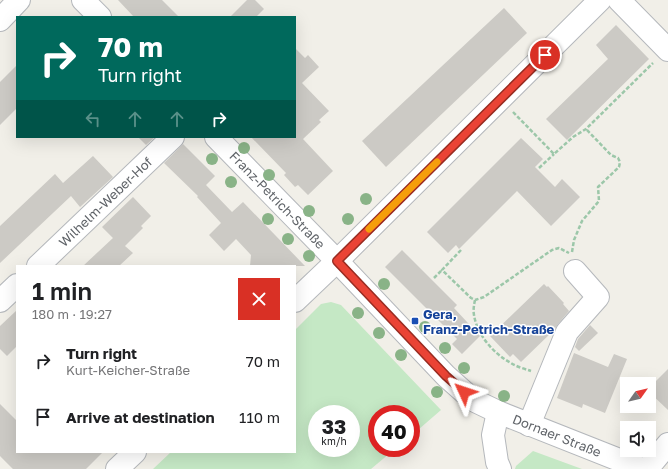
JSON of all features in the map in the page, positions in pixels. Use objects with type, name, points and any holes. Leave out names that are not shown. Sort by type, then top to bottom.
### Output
[{"type":"street","points":[[0,20],[19,0]]},
{"type":"street","points":[[83,0],[99,16]]},
{"type":"street","points":[[296,299],[337,261],[600,0]]},
{"type":"street","points":[[619,0],[667,49]]},
{"type":"street","name":"Wilhelm-Weber-Hof","points":[[39,265],[172,138]]},
{"type":"street","name":"Franz-Petrich-Straße","points":[[217,138],[446,376],[473,400]]},
{"type":"street","points":[[529,425],[567,332],[598,296],[575,270]]},
{"type":"street","points":[[0,301],[16,286]]},
{"type":"street","name":"Dornaer Straße","points":[[473,400],[529,425],[642,469]]},
{"type":"street","points":[[498,412],[493,435],[497,462],[500,469]]},
{"type":"street","points":[[647,469],[668,444]]},
{"type":"street","points":[[118,469],[134,453]]},
{"type":"path","points":[[540,168],[573,137],[586,129],[667,49]]},
{"type":"path","points":[[500,99],[554,154]]},
{"type":"path","points":[[475,300],[484,296],[552,250],[559,248],[566,250],[571,255],[574,240],[582,221],[599,201],[598,187],[620,167],[618,158],[611,155],[586,129]]},
{"type":"path","points":[[434,278],[461,250]]},
{"type":"path","points":[[442,270],[471,298],[475,300]]},
{"type":"path","points":[[475,300],[473,314],[476,323],[488,344],[497,353],[511,363],[548,379]]},
{"type":"green space","points":[[331,302],[341,305],[441,410],[420,428],[420,405],[368,405],[368,457],[385,457],[371,469],[153,469],[170,453],[296,453],[296,329],[321,304]]},
{"type":"green space","points":[[533,451],[582,469],[515,469],[516,466]]},
{"type":"building","points":[[118,0],[162,0],[178,16],[133,16]]},
{"type":"building","points":[[247,0],[255,0],[264,9],[257,16],[231,16]]},
{"type":"building","points":[[504,8],[527,33],[386,167],[362,141]]},
{"type":"building","points":[[616,25],[649,59],[567,140],[546,119],[608,59],[596,45]]},
{"type":"building","points":[[296,49],[305,58],[308,55],[319,67],[302,83],[329,111],[319,120],[321,122],[303,139],[333,171],[308,195],[298,185],[295,187],[284,175],[286,173],[252,138],[296,138]]},
{"type":"building","points":[[16,66],[16,109],[0,125],[0,82]]},
{"type":"building","points":[[139,138],[154,138],[146,145]]},
{"type":"building","points":[[521,138],[543,159],[535,167],[555,187],[562,179],[580,197],[551,226],[517,191],[459,249],[456,245],[448,253],[427,232]]},
{"type":"building","points":[[183,144],[215,176],[206,185],[232,212],[243,202],[305,266],[250,265],[251,255],[236,239],[224,251],[209,235],[221,223],[197,197],[198,196],[164,163]]},
{"type":"building","points":[[93,156],[113,177],[80,207],[71,196],[0,263],[0,226],[55,174],[63,183]]},
{"type":"building","points":[[133,197],[151,216],[141,226],[143,228],[125,246],[133,253],[120,265],[84,265],[113,238],[102,227]]},
{"type":"building","points":[[402,250],[457,305],[454,308],[480,336],[462,354],[452,344],[457,339],[385,267]]},
{"type":"building","points":[[544,284],[547,287],[548,286],[564,303],[563,304],[569,311],[554,330],[521,362],[513,354],[510,357],[490,336]]},
{"type":"building","points":[[16,311],[16,347],[7,356],[0,349],[0,326]]},
{"type":"building","points":[[590,325],[598,333],[579,351],[575,347],[578,339]]},
{"type":"building","points":[[574,353],[608,367],[614,354],[627,359],[605,413],[583,404],[582,408],[557,398]]},
{"type":"building","points":[[668,369],[668,410],[656,399],[656,381]]},
{"type":"building","points":[[0,404],[16,420],[16,453],[102,453],[86,469],[13,469],[0,456]]},
{"type":"slow traffic","points":[[369,229],[437,162]]},
{"type":"place","name":"Gera, Franz-Petrich-Straße","points":[[415,321]]},
{"type":"route","points":[[464,392],[446,376],[337,261],[545,55]]}]
